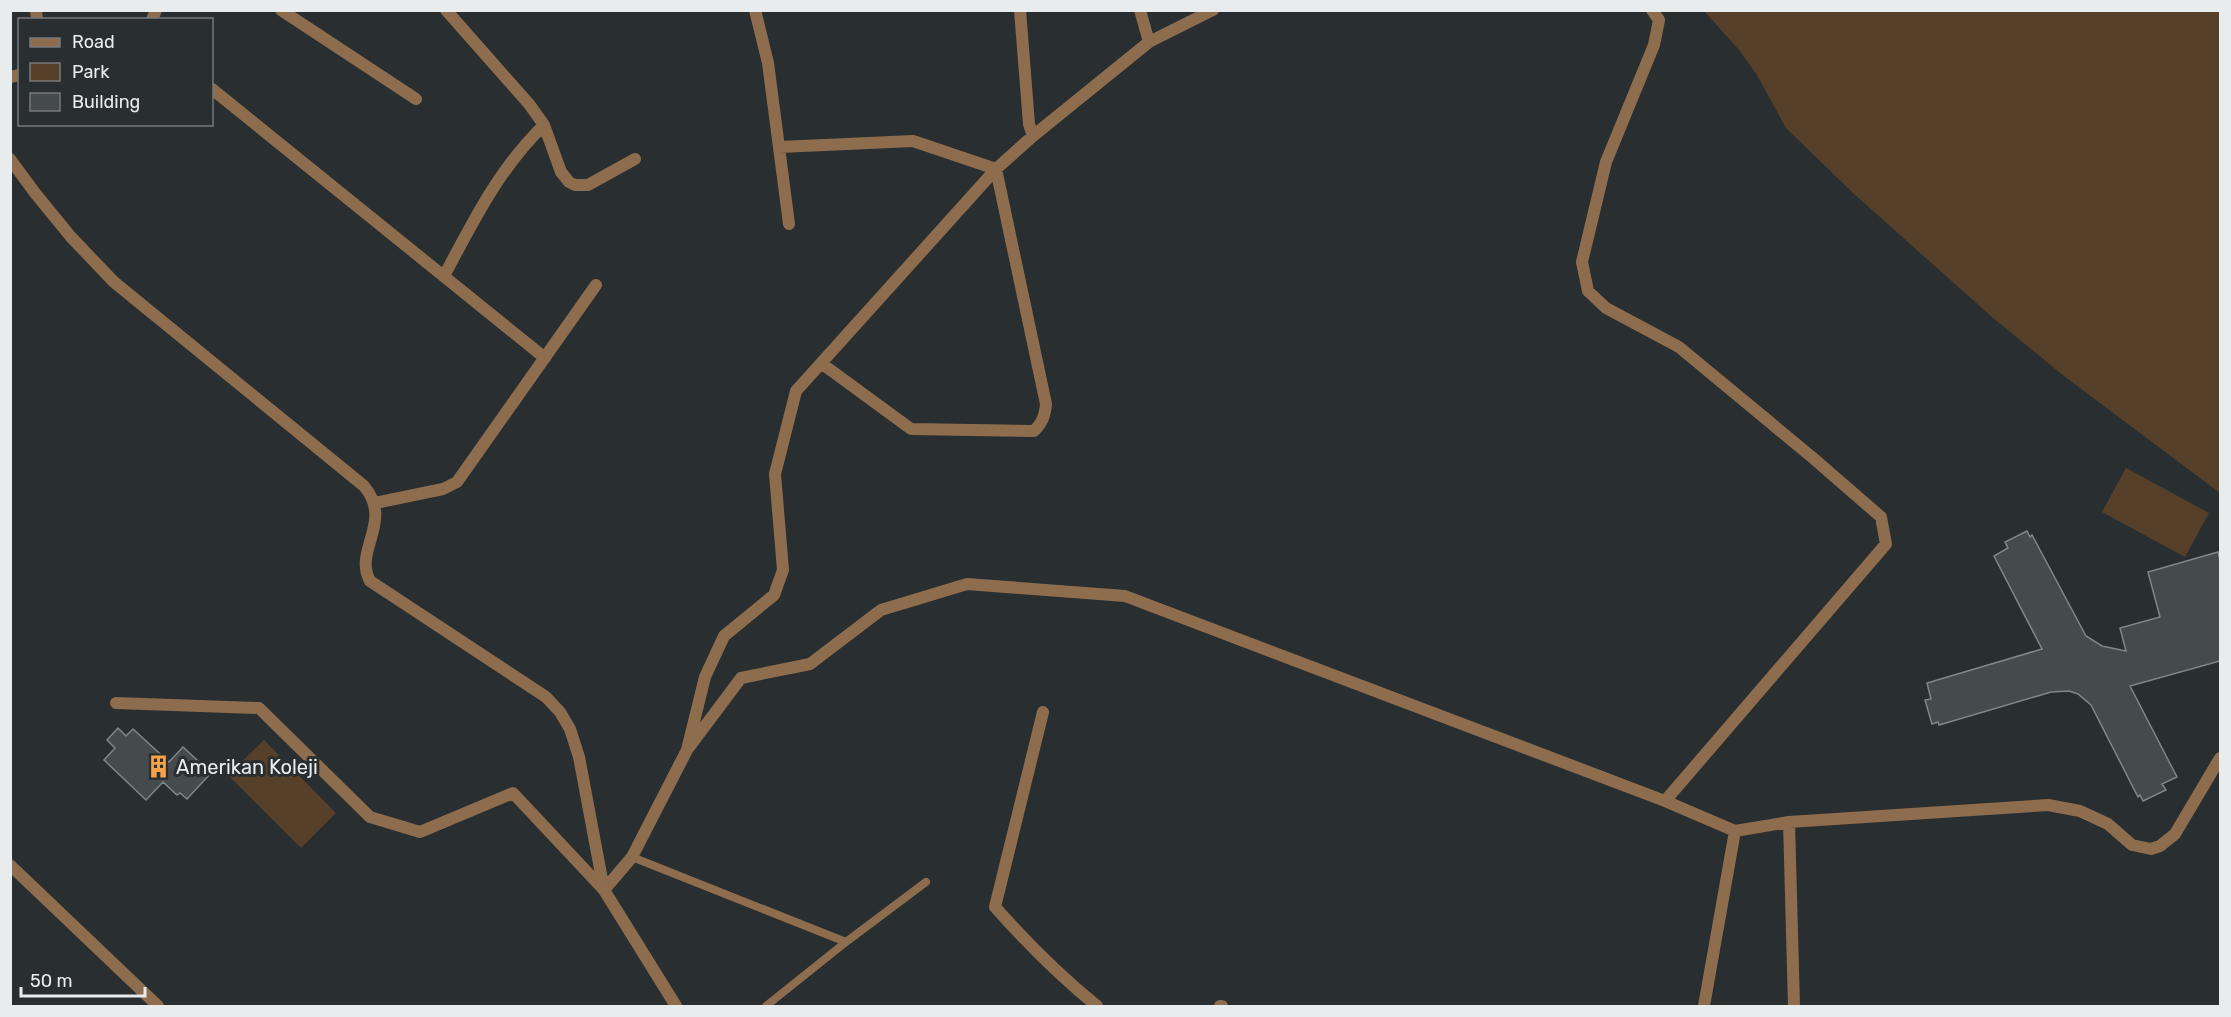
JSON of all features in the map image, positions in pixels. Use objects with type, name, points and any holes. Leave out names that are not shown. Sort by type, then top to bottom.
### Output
[{"type":"street","points":[[280,10],[416,99]]},
{"type":"street","points":[[446,10],[530,104],[544,125],[564,178],[575,185],[588,185],[635,159]]},
{"type":"street","points":[[755,10],[768,63],[789,224]]},
{"type":"street","points":[[1020,10],[1029,124],[1033,136]]},
{"type":"street","points":[[1140,10],[1149,42]]},
{"type":"street","points":[[687,750],[705,677],[724,636],[774,595],[783,570],[775,474],[796,391],[996,169],[1149,42],[1213,10]]},
{"type":"street","points":[[1652,10],[1659,20],[1654,45],[1606,162],[1582,262],[1588,291],[1606,308],[1679,347],[1813,458],[1881,517],[1886,544],[1665,801]]},
{"type":"street","points":[[213,90],[545,358]]},
{"type":"street","points":[[444,276],[490,190],[521,148],[544,125]]},
{"type":"street","points":[[780,147],[913,141],[996,169]]},
{"type":"street","points":[[10,159],[72,237],[114,282],[364,486],[375,503],[375,521],[365,568],[370,581],[546,697],[560,712],[570,729],[579,757],[604,890]]},
{"type":"street","points":[[821,363],[910,429],[1034,431],[1041,424],[1046,404],[996,169]]},
{"type":"street","points":[[375,503],[443,489],[457,482],[596,285]]},
{"type":"street","points":[[604,890],[632,857],[687,750],[741,678],[810,664],[881,610],[967,584],[1125,596],[1665,801],[1735,831],[1789,822],[2048,805],[2080,811],[2108,824],[2132,845],[2142,849],[2151,849],[2169,841],[2175,834],[2220,758]]},
{"type":"street","points":[[116,703],[259,708],[370,817],[420,832],[513,793],[604,890],[676,1006]]},
{"type":"street","points":[[1042,712],[995,907],[1037,952],[1097,1006]]},
{"type":"street","points":[[1789,822],[1794,1006]]},
{"type":"street","points":[[1704,1006],[1735,831]]},
{"type":"street","points":[[10,865],[158,1006]]},
{"type":"lane","points":[[632,857],[846,942]]},
{"type":"lane","points":[[766,1006],[926,882]]},
{"type":"green space","points":[[1704,11],[2220,11],[2220,493],[2064,376],[1992,317],[1853,193],[1786,128],[1757,75],[1739,50]]},
{"type":"green space","points":[[2126,468],[2209,513],[2185,557],[2102,512]]},
{"type":"green space","points":[[264,740],[336,813],[301,848],[228,775]]},
{"type":"building","points":[[2027,531],[2030,537],[2032,535],[2086,636],[2102,646],[2126,651],[2120,628],[2160,617],[2148,572],[2218,552],[2220,560],[2220,661],[2130,686],[2177,777],[2162,784],[2166,790],[2143,801],[2140,795],[2138,797],[2091,705],[2078,694],[2069,691],[2051,692],[1939,725],[1938,722],[1932,724],[1925,700],[1931,699],[1927,683],[2042,649],[1994,556],[2008,548],[2005,542]]},
{"type":"building","name":"Amerikan Koleji","points":[[118,728],[126,736],[133,729],[169,762],[183,747],[211,773],[187,799],[180,793],[177,795],[163,782],[146,800],[104,760],[115,748],[107,740]]},
{"type":"place","name":"Amerikan Koleji","points":[[158,767]]}]
